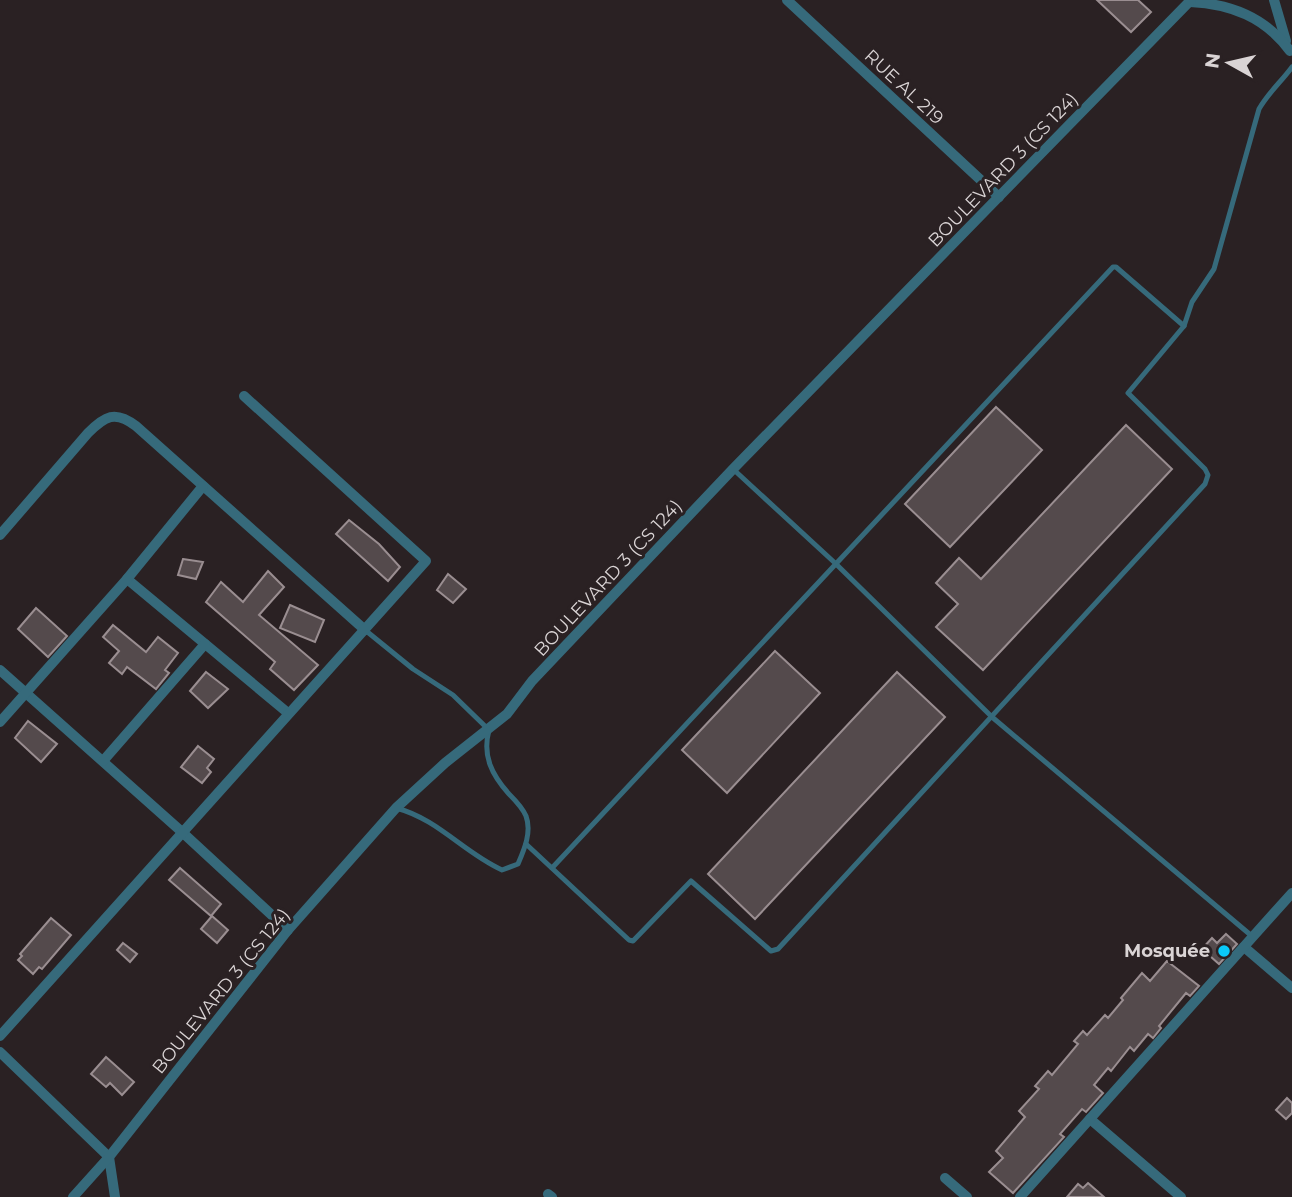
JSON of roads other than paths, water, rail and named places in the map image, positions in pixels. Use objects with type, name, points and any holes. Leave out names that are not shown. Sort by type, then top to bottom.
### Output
[{"type":"street","name":"RUE AL 219","points":[[787,0],[999,197]]},
{"type":"street","points":[[1274,0],[1291,53]]},
{"type":"street","name":"BOULEVARD 3 (CS 124)","points":[[73,1197],[109,1157],[288,930],[396,808],[445,763],[507,714],[532,681],[733,469],[1191,1]]},
{"type":"street","points":[[1191,1],[1215,3],[1240,10],[1262,22],[1281,39],[1291,53]]},
{"type":"street","points":[[0,1035],[426,561],[244,396]]},
{"type":"street","points":[[0,535],[93,427],[99,421],[114,415],[127,419],[136,426],[365,630]]},
{"type":"street","points":[[0,722],[127,579],[203,486]]},
{"type":"street","points":[[127,579],[288,713]]},
{"type":"street","points":[[103,761],[205,644]]},
{"type":"street","points":[[0,670],[288,930]]},
{"type":"street","points":[[1020,1197],[1292,893]]},
{"type":"street","points":[[1244,947],[1292,988]]},
{"type":"street","points":[[0,1052],[109,1157],[115,1197]]},
{"type":"street","points":[[1090,1119],[1181,1197]]},
{"type":"street","points":[[945,1178],[967,1197]]},
{"type":"lane","points":[[526,844],[629,940],[633,941],[691,881],[771,951],[775,951],[1208,479],[1205,469],[1128,393],[1184,326],[1192,302],[1214,269],[1259,109],[1268,94],[1292,67]]},
{"type":"lane","points":[[552,868],[1113,267],[1184,326]]},
{"type":"lane","points":[[733,469],[835,563],[992,717],[1253,937]]},
{"type":"lane","points":[[365,630],[413,669],[453,695],[489,730],[485,744],[486,759],[526,816],[526,844],[518,864],[502,870],[484,862],[432,823],[410,811],[396,808]]},
{"type":"place","name":"Mosquée","points":[[1224,951]]}]
